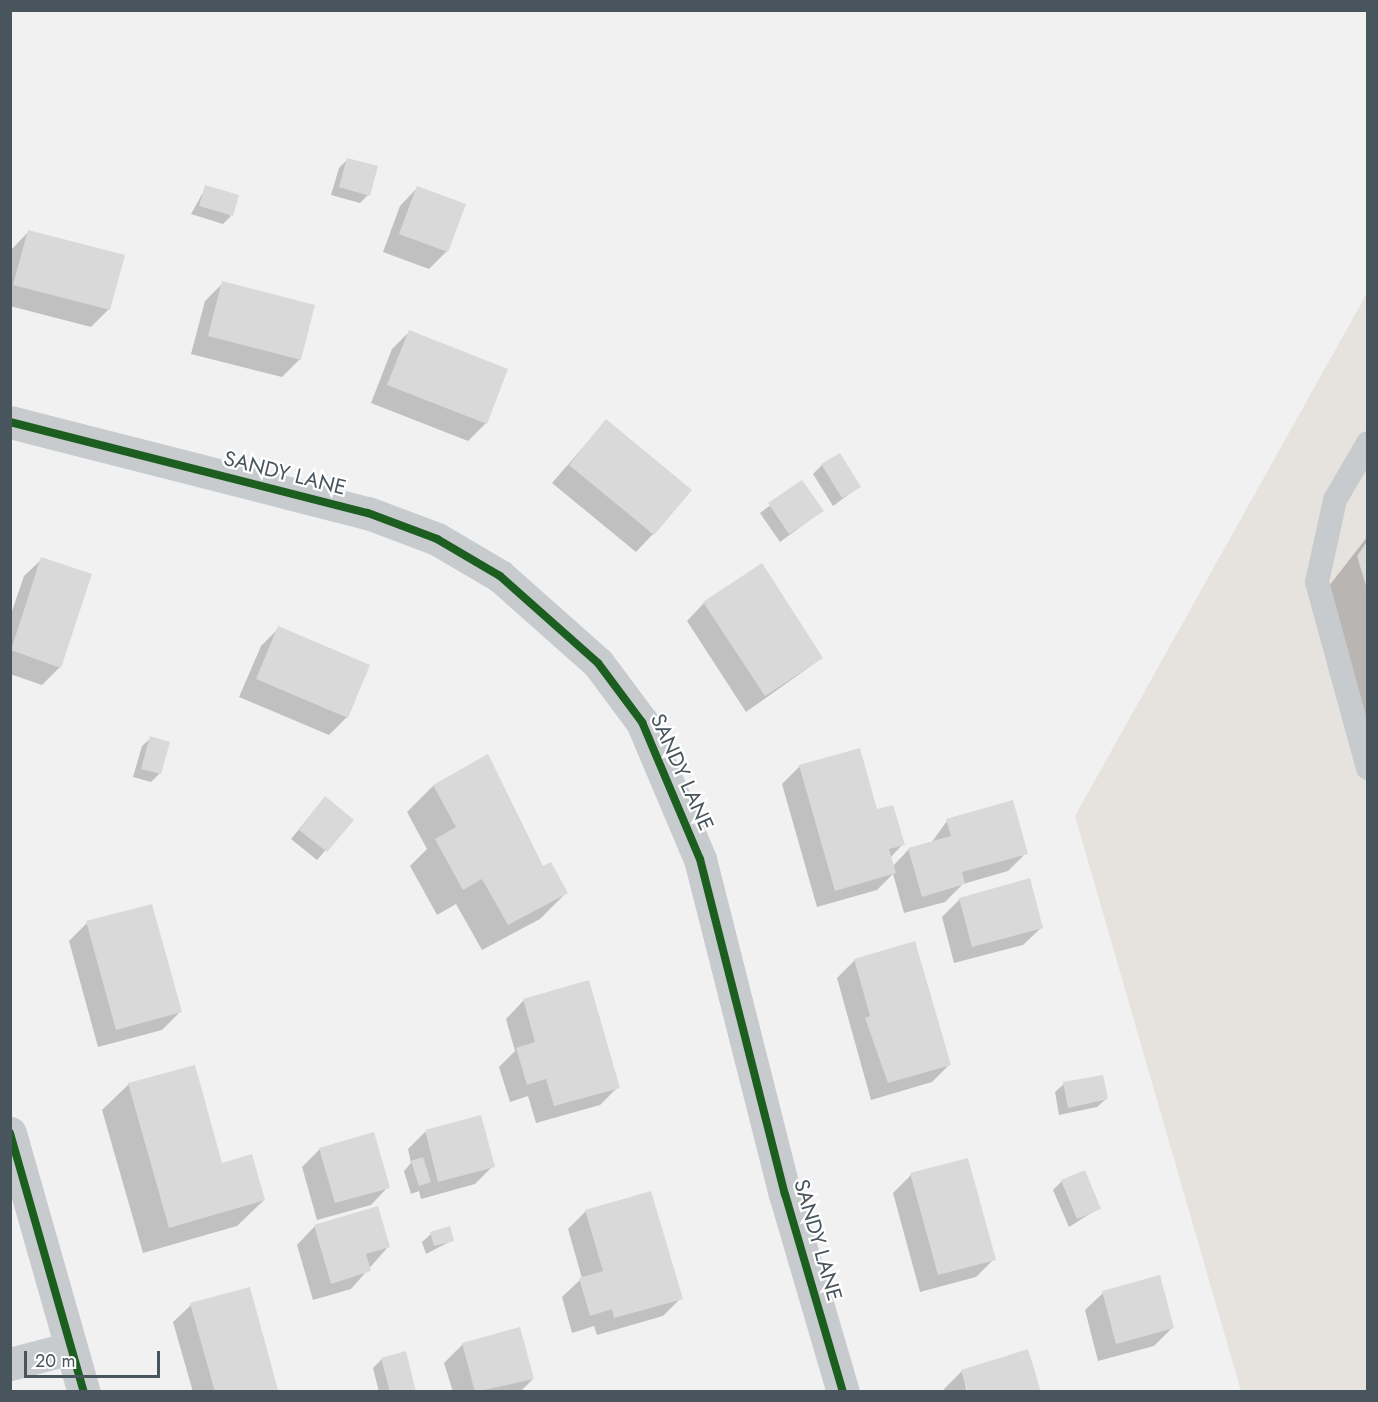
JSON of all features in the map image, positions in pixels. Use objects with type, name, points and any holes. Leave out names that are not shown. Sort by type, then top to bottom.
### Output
[{"type":"street","name":"SANDY LANE","points":[[10,422],[368,513],[436,539],[500,576],[598,663],[642,722],[700,860],[784,1194],[843,1392]]},
{"type":"street","points":[[10,1133],[84,1392]]},
{"type":"street","points":[[10,1364],[71,1348]]},
{"type":"lane","points":[[1368,443],[1335,500],[1317,582],[1368,768]]},
{"type":"shaded area","points":[[1367,293],[1367,1391],[1241,1391],[1075,816]]},
{"type":"building","points":[[347,158],[378,166],[370,196],[339,187]]},
{"type":"building","points":[[205,185],[239,195],[233,216],[199,206]]},
{"type":"building","points":[[417,186],[466,204],[448,252],[399,234]]},
{"type":"building","points":[[28,230],[125,255],[110,310],[13,285]]},
{"type":"building","points":[[222,281],[315,305],[301,360],[208,336]]},
{"type":"building","points":[[409,330],[508,369],[487,424],[387,385]]},
{"type":"building","points":[[606,419],[692,490],[654,535],[569,465]]},
{"type":"building","points":[[840,453],[861,487],[842,498],[821,464]]},
{"type":"building","points":[[802,480],[824,511],[789,534],[768,503]]},
{"type":"building","points":[[1368,540],[1368,589],[1367,589],[1357,556]]},
{"type":"building","points":[[41,557],[92,574],[61,668],[11,650]]},
{"type":"building","points":[[762,563],[823,658],[765,696],[703,602]]},
{"type":"building","points":[[278,626],[370,665],[348,718],[256,679]]},
{"type":"building","points":[[150,736],[170,742],[161,774],[141,769]]},
{"type":"building","points":[[860,748],[877,809],[893,805],[905,845],[889,849],[896,873],[835,891],[799,765]]},
{"type":"building","points":[[488,754],[543,866],[551,862],[568,893],[508,925],[482,879],[463,890],[435,839],[456,827],[433,785]]},
{"type":"building","points":[[325,796],[354,820],[327,852],[299,830]]},
{"type":"building","points":[[1013,800],[1028,854],[962,872],[965,884],[922,897],[908,848],[951,836],[946,819]]},
{"type":"building","points":[[1030,878],[1043,928],[972,947],[959,898]]},
{"type":"building","points":[[152,904],[182,1012],[116,1030],[86,921]]},
{"type":"building","points":[[915,941],[951,1065],[888,1083],[865,1018],[870,1016],[854,959]]},
{"type":"building","points":[[589,980],[620,1088],[554,1106],[546,1079],[527,1085],[516,1048],[535,1042],[523,999]]},
{"type":"building","points":[[195,1065],[222,1163],[252,1154],[265,1200],[169,1228],[128,1083]]},
{"type":"building","points":[[1103,1075],[1108,1099],[1068,1108],[1063,1082]]},
{"type":"building","points":[[481,1115],[495,1167],[438,1182],[425,1130]]},
{"type":"building","points":[[374,1132],[390,1188],[335,1203],[319,1148]]},
{"type":"building","points":[[423,1157],[431,1182],[419,1186],[411,1161]]},
{"type":"building","points":[[968,1158],[996,1260],[938,1275],[910,1173]]},
{"type":"building","points":[[1085,1170],[1101,1209],[1077,1219],[1061,1180]]},
{"type":"building","points":[[651,1191],[683,1299],[614,1318],[612,1309],[590,1316],[579,1278],[603,1271],[585,1210]]},
{"type":"building","points":[[378,1206],[390,1247],[366,1254],[371,1271],[331,1284],[314,1225]]},
{"type":"building","points":[[450,1226],[454,1241],[434,1246],[430,1232]]},
{"type":"building","points":[[1160,1275],[1174,1328],[1116,1344],[1102,1291]]},
{"type":"building","points":[[250,1287],[278,1390],[215,1392],[190,1303]]},
{"type":"building","points":[[520,1327],[534,1379],[475,1392],[462,1343]]},
{"type":"building","points":[[1028,1349],[1041,1392],[968,1392],[961,1370]]},
{"type":"building","points":[[406,1351],[416,1392],[390,1392],[381,1358]]},
{"type":"cycle path","points":[[10,422],[368,513],[437,539],[500,576],[598,663],[642,722],[700,859],[785,1194],[843,1392]]},
{"type":"cycle path","points":[[10,1133],[84,1392]]}]
